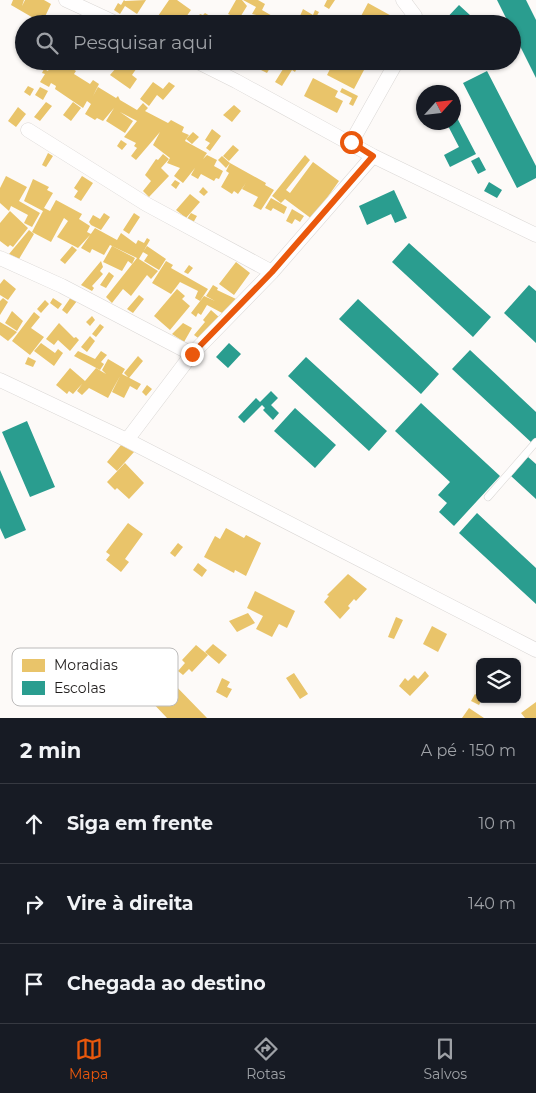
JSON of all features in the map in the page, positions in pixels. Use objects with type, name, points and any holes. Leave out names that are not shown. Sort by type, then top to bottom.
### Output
[{"type":"street","points":[[66,0],[98,15]]},
{"type":"street","points":[[403,0],[414,15]]},
{"type":"street","points":[[213,70],[351,142],[373,156],[536,235]]},
{"type":"street","points":[[351,142],[392,70]]},
{"type":"street","points":[[28,130],[146,204],[272,272]]},
{"type":"street","points":[[127,440],[192,354],[272,272],[373,156]]},
{"type":"street","points":[[2,262],[62,286],[192,354]]},
{"type":"street","points":[[0,380],[127,440],[536,650]]},
{"type":"lane","points":[[488,497],[536,442]]},
{"type":"building: Moradias","points":[[13,0],[24,0],[22,6],[25,0],[44,0],[51,4],[46,15],[28,15],[11,5]]},
{"type":"building: Moradias","points":[[124,0],[146,0],[137,14],[125,6],[120,14],[114,10],[118,3],[121,5]]},
{"type":"building: Moradias","points":[[169,0],[177,0],[191,10],[187,15],[159,15]]},
{"type":"building: Moradias","points":[[236,0],[242,0],[247,6],[241,15],[228,14]]},
{"type":"building: Moradias","points":[[243,0],[258,0],[265,4],[262,10],[271,15],[252,14],[256,7]]},
{"type":"building: Moradias","points":[[327,0],[335,0],[329,9],[324,6]]},
{"type":"building: Moradias","points":[[368,3],[390,15],[362,15]]},
{"type":"building: Moradias","points":[[303,9],[313,15],[300,15]]},
{"type":"building: Moradias","points":[[315,10],[319,12],[317,15],[313,15]]},
{"type":"building: Moradias","points":[[44,70],[74,70],[76,71],[74,74],[90,84],[93,80],[99,84],[93,96],[98,87],[116,98],[118,96],[120,100],[137,110],[143,103],[148,108],[145,111],[168,123],[171,120],[184,127],[182,132],[189,135],[185,141],[207,153],[203,159],[207,155],[217,160],[214,166],[223,171],[219,179],[216,178],[214,181],[201,174],[198,179],[191,175],[195,168],[183,183],[174,176],[180,168],[167,163],[170,158],[153,145],[160,132],[136,160],[131,156],[137,148],[134,146],[136,143],[124,137],[137,121],[120,112],[133,121],[125,133],[106,121],[114,108],[103,121],[97,118],[95,120],[85,114],[91,104],[87,101],[83,108],[55,89],[56,86],[51,83],[49,87],[40,82],[45,74],[42,73]]},
{"type":"building: Moradias","points":[[114,70],[135,70],[132,75],[137,79],[130,89],[110,75]]},
{"type":"building: Moradias","points":[[282,70],[292,70],[282,86],[275,82]]},
{"type":"building: Moradias","points":[[330,70],[364,70],[354,89],[327,75]]},
{"type":"building: Moradias","points":[[313,78],[338,91],[335,97],[343,101],[337,113],[304,96]]},
{"type":"building: Moradias","points":[[153,82],[163,89],[169,82],[175,86],[163,100],[157,95],[149,106],[140,99]]},
{"type":"building: Moradias","points":[[28,86],[34,89],[30,96],[24,92]]},
{"type":"building: Moradias","points":[[40,87],[48,91],[43,100],[35,95]]},
{"type":"building: Moradias","points":[[342,88],[358,96],[353,106],[349,104],[352,98],[340,92]]},
{"type":"building: Moradias","points":[[46,102],[52,106],[40,121],[34,117]]},
{"type":"building: Moradias","points":[[73,102],[81,108],[71,121],[63,115]]},
{"type":"building: Moradias","points":[[234,105],[241,111],[232,122],[223,115]]},
{"type":"building: Moradias","points":[[18,107],[26,114],[16,127],[8,121]]},
{"type":"building: Moradias","points":[[212,129],[221,136],[210,151],[206,148],[210,143],[205,140]]},
{"type":"building: Moradias","points":[[193,132],[199,137],[192,144],[186,139]]},
{"type":"building: Moradias","points":[[121,140],[127,144],[122,150],[117,146]]},
{"type":"building: Moradias","points":[[233,145],[239,150],[229,161],[223,156]]},
{"type":"building: Moradias","points":[[48,153],[53,156],[46,167],[42,165]]},
{"type":"building: Moradias","points":[[163,154],[169,159],[161,168],[169,176],[149,197],[143,191],[151,181],[145,175],[156,159],[158,160]]},
{"type":"building: Moradias","points":[[305,155],[310,160],[286,190],[290,193],[313,162],[339,181],[312,219],[285,199],[281,203],[272,196]]},
{"type":"building: Moradias","points":[[222,156],[230,163],[226,168],[218,160]]},
{"type":"building: Moradias","points":[[230,163],[266,183],[265,185],[274,190],[261,210],[253,206],[258,197],[242,189],[246,183],[238,194],[234,191],[232,194],[221,187],[229,173],[226,171]]},
{"type":"building: Moradias","points":[[6,176],[27,187],[19,201],[40,213],[32,227],[24,223],[28,215],[11,206],[9,211],[0,203],[0,188]]},
{"type":"building: Moradias","points":[[82,176],[93,183],[81,201],[74,197],[78,191],[74,188]]},
{"type":"building: Moradias","points":[[33,179],[49,187],[47,190],[53,193],[44,208],[50,211],[56,200],[82,214],[79,219],[90,226],[87,232],[91,234],[78,248],[57,237],[68,221],[64,218],[51,242],[32,232],[43,211],[24,201]]},
{"type":"building: Moradias","points":[[175,180],[180,183],[176,189],[171,185]]},
{"type":"building: Moradias","points":[[203,187],[208,192],[204,196],[199,192]]},
{"type":"building: Moradias","points":[[190,194],[200,202],[186,218],[176,210]]},
{"type":"building: Moradias","points":[[271,198],[287,207],[284,214],[273,208],[271,211],[265,208]]},
{"type":"building: Moradias","points":[[292,209],[304,216],[300,222],[295,219],[292,224],[286,221]]},
{"type":"building: Moradias","points":[[10,211],[28,228],[13,247],[10,245],[8,247],[0,241],[0,223]]},
{"type":"building: Moradias","points":[[104,213],[110,217],[101,230],[91,225],[89,222],[93,215],[100,219]]},
{"type":"building: Moradias","points":[[134,213],[140,217],[129,234],[123,230]]},
{"type":"building: Moradias","points":[[191,213],[197,216],[193,223],[187,219]]},
{"type":"building: Moradias","points":[[95,228],[117,240],[121,233],[136,244],[138,240],[144,243],[147,238],[150,240],[139,259],[158,271],[151,279],[147,275],[131,296],[123,289],[112,303],[106,297],[137,258],[110,245],[104,255],[92,249],[90,253],[81,248]]},
{"type":"building: Moradias","points":[[29,230],[34,234],[19,259],[9,254]]},
{"type":"building: Moradias","points":[[72,246],[77,250],[65,264],[60,260]]},
{"type":"building: Moradias","points":[[112,246],[135,258],[132,264],[128,261],[122,271],[103,262]]},
{"type":"building: Moradias","points":[[147,246],[166,259],[159,270],[144,261],[148,255],[143,252]]},
{"type":"building: Moradias","points":[[101,261],[103,267],[100,271],[103,274],[92,286],[94,288],[92,291],[81,285]]},
{"type":"building: Moradias","points":[[166,261],[173,265],[171,268],[208,289],[200,301],[195,298],[198,291],[180,282],[171,294],[152,283]]},
{"type":"building: Moradias","points":[[236,262],[250,273],[234,295],[219,284]]},
{"type":"building: Moradias","points":[[189,265],[193,268],[188,274],[184,272]]},
{"type":"building: Moradias","points":[[109,272],[114,276],[106,288],[100,285]]},
{"type":"building: Moradias","points":[[4,279],[16,289],[8,300],[0,295],[0,284]]},
{"type":"building: Moradias","points":[[213,285],[218,288],[217,290],[236,299],[224,314],[207,305],[201,315],[198,313],[196,317],[191,313],[204,296],[215,301],[206,296]]},
{"type":"building: Moradias","points":[[177,289],[185,296],[182,299],[190,306],[170,330],[154,316]]},
{"type":"building: Moradias","points":[[139,295],[144,299],[133,313],[127,309]]},
{"type":"building: Moradias","points":[[71,297],[77,301],[67,314],[62,310]]},
{"type":"building: Moradias","points":[[3,298],[8,302],[0,315],[0,301]]},
{"type":"building: Moradias","points":[[53,298],[62,304],[58,309],[50,303]]},
{"type":"building: Moradias","points":[[45,300],[49,304],[41,313],[37,309]]},
{"type":"building: Moradias","points":[[211,310],[220,318],[201,340],[194,335],[205,322],[203,320]]},
{"type":"building: Moradias","points":[[12,311],[23,321],[17,331],[5,323]]},
{"type":"building: Moradias","points":[[34,312],[40,317],[31,328],[44,337],[30,355],[12,341]]},
{"type":"building: Moradias","points":[[92,316],[95,320],[90,326],[86,322]]},
{"type":"building: Moradias","points":[[0,322],[17,332],[8,341],[0,335]]},
{"type":"building: Moradias","points":[[59,323],[74,338],[76,337],[79,340],[70,351],[58,340],[54,345],[46,339]]},
{"type":"building: Moradias","points":[[183,323],[192,328],[184,342],[172,334]]},
{"type":"building: Moradias","points":[[100,324],[104,327],[96,337],[92,334]]},
{"type":"building: Moradias","points":[[90,336],[95,341],[87,352],[81,347]]},
{"type":"building: Moradias","points":[[41,343],[55,353],[58,349],[63,353],[54,366],[34,351]]},
{"type":"building: Moradias","points":[[78,351],[95,359],[101,351],[107,355],[101,362],[104,364],[100,370],[74,356]]},
{"type":"building: Moradias","points":[[138,356],[143,361],[129,378],[124,373]]},
{"type":"building: Moradias","points":[[28,357],[36,361],[33,367],[25,364]]},
{"type":"building: Moradias","points":[[108,359],[125,369],[122,374],[141,384],[137,390],[130,386],[124,398],[112,392],[120,376],[108,398],[89,388],[82,395],[77,391],[82,384],[73,394],[69,391],[67,394],[56,385],[70,368],[85,381],[96,368],[106,374],[102,370]]},
{"type":"building: Moradias","points":[[147,385],[152,389],[146,396],[142,392]]},
{"type":"building: Moradias","points":[[121,445],[134,452],[117,471],[107,462]]},
{"type":"building: Moradias","points":[[125,463],[144,483],[129,499],[107,482]]},
{"type":"building: Moradias","points":[[128,523],[143,534],[125,559],[129,562],[121,572],[106,560],[110,555],[106,552]]},
{"type":"building: Moradias","points":[[226,528],[244,538],[246,535],[261,543],[246,576],[235,570],[234,573],[204,557],[215,536],[220,539]]},
{"type":"building: Moradias","points":[[178,543],[183,547],[175,557],[170,553]]},
{"type":"building: Moradias","points":[[198,563],[207,570],[202,577],[193,570]]},
{"type":"building: Moradias","points":[[348,574],[367,589],[356,601],[354,599],[348,606],[350,608],[340,619],[324,602],[329,596],[327,595]]},
{"type":"building: Moradias","points":[[255,591],[295,611],[287,628],[279,624],[272,637],[256,629],[263,616],[247,608]]},
{"type":"building: Moradias","points":[[248,613],[255,623],[237,632],[229,621]]},
{"type":"building: Moradias","points":[[396,617],[403,620],[394,639],[388,637]]},
{"type":"building: Moradias","points":[[432,626],[447,634],[438,652],[423,644]]},
{"type":"building: Moradias","points":[[213,644],[227,655],[219,664],[205,652]]},
{"type":"building: Moradias","points":[[196,645],[208,655],[192,672],[189,669],[183,675],[178,671],[185,663],[182,660]]},
{"type":"building: Moradias","points":[[425,671],[429,676],[410,696],[399,686],[405,678],[408,681],[414,675],[418,679]]},
{"type":"building: Moradias","points":[[294,673],[308,694],[300,699],[286,678]]},
{"type":"building: Moradias","points":[[222,678],[230,682],[227,687],[232,689],[227,698],[216,692]]},
{"type":"building: Moradias","points":[[178,688],[207,718],[167,718],[156,706],[178,706]]},
{"type":"building: Moradias","points":[[475,694],[476,703],[480,703],[479,705],[471,701]]},
{"type":"building: Moradias","points":[[536,702],[536,718],[525,718],[521,713]]},
{"type":"building: Moradias","points":[[469,708],[484,718],[462,718]]},
{"type":"building: Escolas","points":[[497,0],[526,0],[536,20],[536,78],[521,48],[521,15],[504,15]]},
{"type":"building: Escolas","points":[[459,5],[470,15],[450,15]]},
{"type":"building: Escolas","points":[[487,71],[536,166],[536,178],[517,188],[463,83]]},
{"type":"building: Escolas","points":[[461,125],[476,154],[450,167],[444,155],[459,147],[450,130],[461,130]]},
{"type":"building: Escolas","points":[[479,157],[486,170],[478,174],[471,161]]},
{"type":"building: Escolas","points":[[489,182],[502,190],[497,198],[484,191]]},
{"type":"building: Escolas","points":[[394,190],[407,218],[395,223],[391,214],[367,225],[359,206]]},
{"type":"building: Escolas","points":[[409,243],[491,317],[473,337],[392,262]]},
{"type":"building: Escolas","points":[[529,285],[536,291],[536,343],[504,313]]},
{"type":"building: Escolas","points":[[358,299],[439,374],[421,394],[339,319]]},
{"type":"building: Escolas","points":[[229,343],[241,354],[228,368],[216,357]]},
{"type":"building: Escolas","points":[[470,350],[536,412],[536,440],[532,443],[452,369]]},
{"type":"building: Escolas","points":[[306,357],[387,431],[369,451],[288,376]]},
{"type":"building: Escolas","points":[[271,391],[278,398],[271,405],[279,413],[273,420],[263,410],[265,408],[262,405],[244,423],[238,417],[256,398],[260,402]]},
{"type":"building: Escolas","points":[[421,403],[500,476],[454,526],[439,512],[447,503],[438,495],[450,482],[395,431]]},
{"type":"building: Escolas","points":[[295,408],[336,445],[315,468],[274,431]]},
{"type":"building: Escolas","points":[[27,421],[55,487],[30,497],[2,432]]},
{"type":"building: Escolas","points":[[528,457],[536,464],[536,499],[511,476]]},
{"type":"building: Escolas","points":[[0,470],[26,530],[5,539],[0,528]]},
{"type":"building: Escolas","points":[[477,513],[536,568],[536,604],[459,533]]},
{"type":"route","points":[[192,354],[272,272],[373,156],[351,142]]}]
